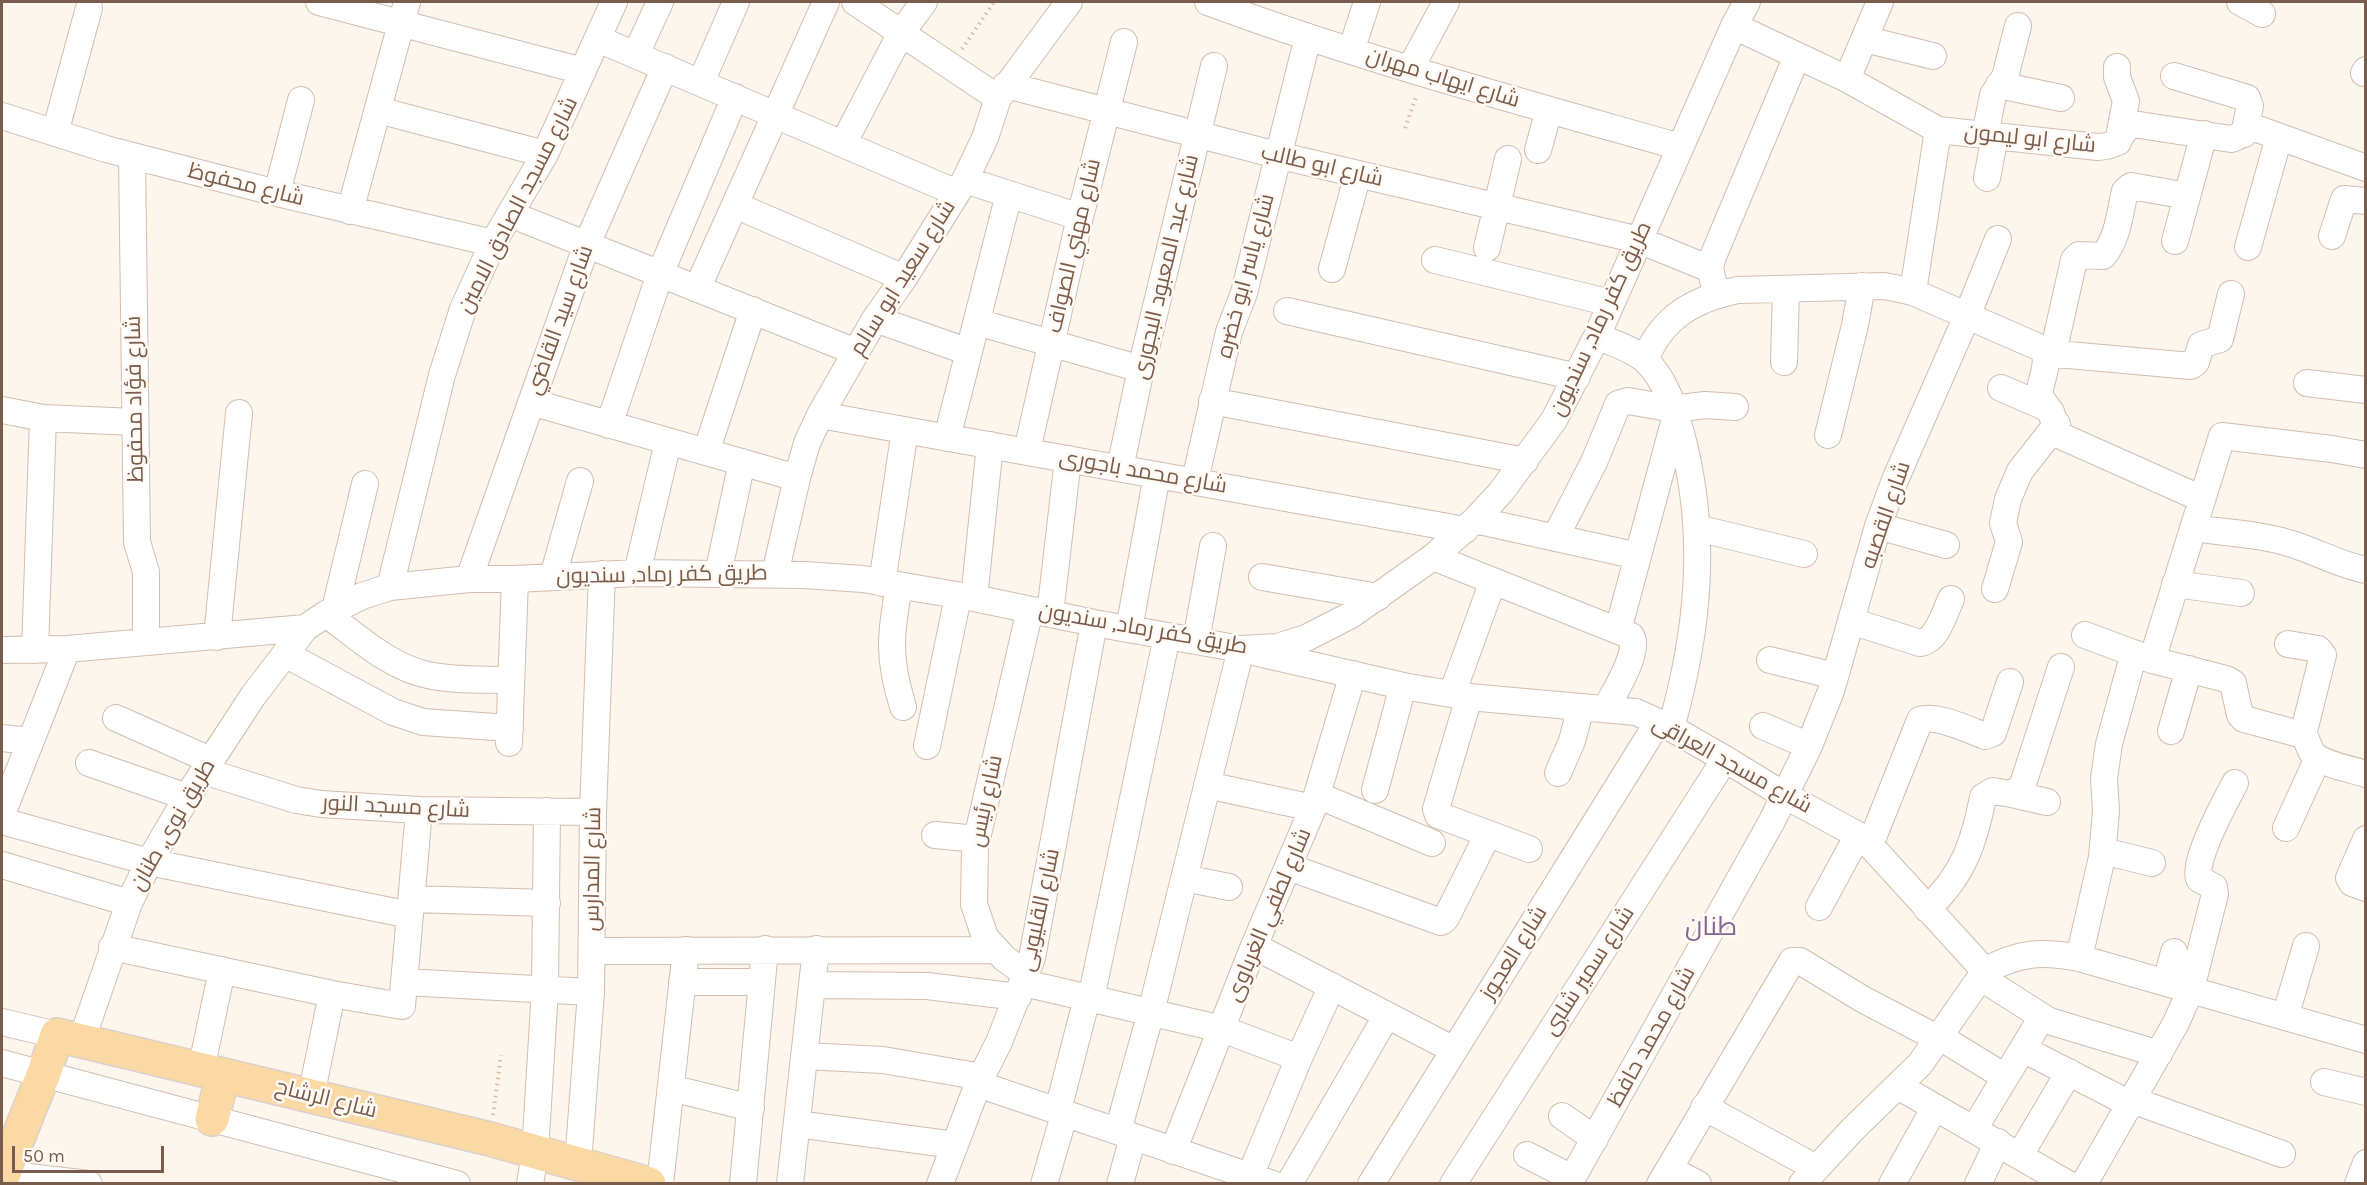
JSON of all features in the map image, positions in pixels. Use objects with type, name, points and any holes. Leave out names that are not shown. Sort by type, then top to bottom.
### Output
[{"type":"main road","name":"شارع الرشاح","points":[[69,1039],[490,1139],[532,1168],[578,1163],[649,1184]]},
{"type":"main road","name":"طريق نوى, طنان","points":[[2,1176],[44,1074],[69,1039]]},
{"type":"main road","points":[[212,1072],[212,1119]]},
{"type":"street","points":[[319,2],[404,12],[583,71]]},
{"type":"street","name":"شارع مسجد الصادق الامين","points":[[390,587],[442,375],[463,309],[493,243],[545,154],[614,2]]},
{"type":"street","points":[[701,82],[736,2]]},
{"type":"street","points":[[697,289],[826,2]]},
{"type":"street","points":[[843,144],[902,33],[924,2]]},
{"type":"street","name":"شارع سعيد ابو سالم","points":[[775,574],[797,478],[807,443],[820,415],[875,319],[904,278],[961,186],[985,138],[1002,91],[1070,2]]},
{"type":"street","points":[[1351,51],[1367,2]]},
{"type":"street","points":[[1417,71],[1446,2]]},
{"type":"street","name":"طريق كفر رماد, سنديون","points":[[322,617],[362,596],[390,587],[469,579],[637,573],[775,574],[891,584],[1241,649],[1277,647],[1306,638],[1351,615],[1433,558],[1470,525],[1525,461],[1554,420],[1597,336],[1734,26],[1747,2]]},
{"type":"street","points":[[1847,79],[1880,2]]},
{"type":"street","points":[[2240,2],[2262,14]]},
{"type":"street","points":[[636,54],[654,3]]},
{"type":"street","name":"شارع ايهاب مهران","points":[[1224,4],[1351,51],[1680,147]]},
{"type":"street","name":"شارع ابو طالب","points":[[865,5],[950,67],[1002,91],[1107,111],[1277,155],[1639,240],[1710,269]]},
{"type":"street","points":[[55,133],[89,8]]},
{"type":"street","points":[[350,211],[404,12]]},
{"type":"street","name":"شارع ابو ليمون","points":[[1734,26],[1847,79],[1938,130],[2098,147],[2118,143],[2125,128],[2133,124],[2231,139],[2254,128],[2366,168]]},
{"type":"street","points":[[1987,178],[1993,95],[2005,77],[2018,26]]},
{"type":"street","name":"شارع ياسر ابو خضره","points":[[1195,480],[1229,332],[1247,282],[1308,37]]},
{"type":"street","points":[[598,39],[843,144],[961,186],[1009,194],[1080,217]]},
{"type":"street","points":[[1864,39],[1932,56]]},
{"type":"street","name":"شارع مهني الصواف","points":[[1027,451],[1080,217],[1124,42]]},
{"type":"street","points":[[1719,294],[1710,269],[1712,259],[1797,56]]},
{"type":"street","name":"شارع عبد المعبود البجورى","points":[[1120,468],[1141,369],[1214,66]]},
{"type":"street","name":"شارع سيد القاضي","points":[[469,579],[587,244],[665,67]]},
{"type":"street","points":[[2117,67],[2117,77],[2126,101],[2118,143]]},
{"type":"street","points":[[2174,76],[2247,98],[2250,106],[2244,134]]},
{"type":"street","points":[[1999,85],[2061,98]]},
{"type":"street","points":[[609,425],[660,274],[735,97]]},
{"type":"street","points":[[277,193],[301,100]]},
{"type":"street","points":[[378,110],[545,154]]},
{"type":"street","points":[[1538,150],[1549,110]]},
{"type":"street","name":"شارع محفوظ","points":[[2,116],[132,156],[350,211],[493,243]]},
{"type":"street","points":[[1913,292],[1938,130]]},
{"type":"street","points":[[2175,241],[2204,134]]},
{"type":"street","points":[[2248,247],[2279,137]]},
{"type":"street","name":"شارع فؤاد محفوظ","points":[[132,156],[137,542],[146,572],[146,641]]},
{"type":"street","points":[[1487,248],[1508,159]]},
{"type":"street","points":[[1332,269],[1358,174]]},
{"type":"street","points":[[2187,196],[2132,186],[2125,191],[2116,231],[2109,249],[2103,256],[2079,255],[2074,260],[2039,396],[2052,416],[2057,431],[2071,442],[2202,499]]},
{"type":"street","points":[[947,438],[1009,194]]},
{"type":"street","points":[[2332,236],[2344,200],[2366,201]]},
{"type":"street","points":[[735,205],[904,278]]},
{"type":"street","points":[[510,214],[856,352]]},
{"type":"street","name":"شارع القصبه","points":[[1785,795],[1809,746],[1835,676],[1878,526],[1895,480],[1998,239]]},
{"type":"street","points":[[1435,260],[1611,303]]},
{"type":"street","points":[[1828,435],[1855,325],[1862,286]]},
{"type":"street","points":[[1597,336],[1645,360],[1653,340],[1668,322],[1682,311],[1719,294],[1738,290],[1884,286],[1913,292],[2049,353],[2191,366],[2196,362],[2201,345],[2220,339],[2230,294]]},
{"type":"street","points":[[1784,362],[1786,289]]},
{"type":"street","points":[[706,452],[753,310]]},
{"type":"street","points":[[1287,311],[1577,377]]},
{"type":"street","points":[[875,319],[969,352]]},
{"type":"street","points":[[977,322],[1141,369]]},
{"type":"street","name":"شارع العجوز","points":[[1371,1184],[1454,1050],[1665,725],[1692,638],[1696,607],[1697,528],[1690,472],[1675,412],[1659,377],[1645,360]]},
{"type":"street","points":[[2307,383],[2366,390]]},
{"type":"street","points":[[2001,388],[2052,416]]},
{"type":"street","points":[[1555,538],[1594,462],[1618,404],[1628,401],[1675,412],[1705,405],[1735,407]]},
{"type":"street","points":[[531,402],[797,478]]},
{"type":"street","points":[[1212,402],[1525,461]]},
{"type":"street","points":[[2,410],[43,418],[135,422]]},
{"type":"street","points":[[1618,630],[1675,412]]},
{"type":"street","points":[[216,637],[239,413]]},
{"type":"street","name":"شارع محمد باجورى","points":[[820,415],[1157,475],[1555,538],[1638,556]]},
{"type":"street","points":[[1995,589],[2009,542],[2003,523],[2008,499],[2020,471],[2052,416]]},
{"type":"street","points":[[35,650],[43,418]]},
{"type":"street","points":[[903,707],[894,678],[891,647],[891,584],[905,430]]},
{"type":"street","points":[[2079,958],[2103,851],[2106,811],[2104,778],[2109,744],[2175,584],[2222,436],[2366,455]]},
{"type":"street","points":[[637,573],[668,442]]},
{"type":"street","points":[[927,746],[966,597],[990,445]]},
{"type":"street","points":[[1040,612],[1068,459]]},
{"type":"street","points":[[718,574],[742,462]]},
{"type":"street","points":[[1129,629],[1157,475]]},
{"type":"street","points":[[553,576],[580,481]]},
{"type":"street","points":[[322,617],[365,484]]},
{"type":"street","points":[[1878,526],[1947,544]]},
{"type":"street","points":[[1697,528],[1804,554]]},
{"type":"street","points":[[2193,528],[2287,543],[2331,561],[2366,570]]},
{"type":"street","points":[[1197,641],[1212,546]]},
{"type":"street","points":[[1433,558],[1493,580],[1633,638],[1634,647],[1625,672],[1606,708]]},
{"type":"street","name":"شارع المدارس","points":[[578,1163],[591,992],[593,812],[602,574]]},
{"type":"street","points":[[1262,577],[1378,597]]},
{"type":"street","points":[[285,654],[393,712],[423,722],[509,736],[515,579]]},
{"type":"street","points":[[1493,580],[1460,695],[1436,809],[1438,815],[1529,849]]},
{"type":"street","points":[[2175,584],[2241,593]]},
{"type":"street","points":[[1851,621],[1920,643],[1925,642],[1931,639],[1951,599]]},
{"type":"street","name":"شارع رئيس","points":[[1023,985],[985,937],[974,904],[976,839],[1040,612]]},
{"type":"street","points":[[2,651],[67,649],[216,637],[322,617],[388,658],[416,672],[445,678],[511,680]]},
{"type":"street","name":"طريق نوى, طنان","points":[[69,1039],[148,862],[253,696],[285,654],[322,617]]},
{"type":"street","name":"شارع القليوبى","points":[[940,1184],[980,1080],[1023,985],[1043,903],[1094,623]]},
{"type":"street","points":[[2085,635],[2143,657],[2233,682],[2240,715],[2244,719],[2303,735],[2310,750],[2318,759],[2366,774]]},
{"type":"street","points":[[1044,1184],[1089,998],[1167,636]]},
{"type":"street","points":[[2288,644],[2318,649],[2324,655],[2303,735]]},
{"type":"street","points":[[2,814],[67,649]]},
{"type":"street","points":[[1120,1184],[1126,1134],[1151,1012],[1241,649]]},
{"type":"street","name":"شارع مسجد العراقى","points":[[1241,649],[1403,686],[1460,695],[1636,712],[1665,725],[1864,840],[1983,974],[2042,1017],[2065,1027],[2158,1054]]},
{"type":"street","points":[[1770,660],[1835,676]]},
{"type":"street","points":[[2012,794],[2022,788],[2061,668]]},
{"type":"street","points":[[2171,730],[2189,669]]},
{"type":"street","name":"شارع لطفي الغرباوى","points":[[1173,1151],[1254,946],[1315,802],[1353,674]]},
{"type":"street","points":[[1819,907],[1864,840],[1920,720],[1927,717],[1937,719],[1985,736],[1993,733],[2010,682]]},
{"type":"street","points":[[1375,790],[1403,686]]},
{"type":"street","points":[[1558,773],[1572,741],[1581,707]]},
{"type":"street","name":"شارع مسجد النور","points":[[116,717],[207,766],[296,800],[419,810],[593,812]]},
{"type":"street","points":[[1763,726],[1809,746]]},
{"type":"street","points":[[2,738],[30,741]]},
{"type":"street","name":"شارع سمير شلبى","points":[[1454,1184],[1725,759]]},
{"type":"street","points":[[2286,828],[2318,759]]},
{"type":"street","points":[[89,763],[187,797]]},
{"type":"street","points":[[2084,1184],[2176,1023],[2191,989],[2215,894],[2214,887],[2199,879],[2197,867],[2219,814],[2235,783]]},
{"type":"street","points":[[1207,785],[1315,802],[1432,843]]},
{"type":"street","points":[[1927,909],[1941,896],[1958,874],[1970,850],[1983,797],[1993,791],[2047,802]]},
{"type":"street","name":"شارع محمد حافظ","points":[[1571,1181],[1785,795]]},
{"type":"street","points":[[403,994],[419,810]]},
{"type":"street","points":[[532,1168],[545,989],[547,811]]},
{"type":"street","points":[[2,821],[148,862],[411,907],[547,903]]},
{"type":"street","points":[[1289,867],[1441,922],[1446,918],[1488,834]]},
{"type":"street","points":[[935,835],[976,839]]},
{"type":"street","points":[[2366,839],[2349,878],[2352,883],[2366,888]]},
{"type":"street","points":[[2103,851],[2152,863]]},
{"type":"street","points":[[2,866],[129,903]]},
{"type":"street","points":[[1184,878],[1229,887]]},
{"type":"street","points":[[1254,946],[1454,1050]]},
{"type":"street","points":[[2285,1017],[2306,946]]},
{"type":"street","points":[[112,947],[332,994],[545,989],[591,992]]},
{"type":"street","points":[[743,1184],[765,949]]},
{"type":"street","points":[[790,1184],[816,949]]},
{"type":"street","points":[[660,1184],[686,950]]},
{"type":"street","points":[[592,951],[997,950]]},
{"type":"street","points":[[2166,982],[2174,952]]},
{"type":"street","points":[[1704,1107],[1809,1176],[1853,1129],[1920,1064],[1983,974],[2001,962],[2027,955],[2051,953],[2079,958],[2366,1040]]},
{"type":"street","points":[[1698,1184],[1665,1176],[1792,961],[1800,961],[1864,1000],[1939,1038],[2005,1077]]},
{"type":"street","points":[[212,1072],[222,970]]},
{"type":"street","points":[[682,982],[762,982]]},
{"type":"street","points":[[812,985],[1023,985],[1222,1029],[1299,1058]]},
{"type":"street","points":[[804,1056],[883,1060],[980,1080],[1173,1151],[1215,1175],[1262,1180],[1299,1058],[1332,986]]},
{"type":"street","points":[[311,1096],[332,994]]},
{"type":"street","points":[[1289,1184],[1387,1015]]},
{"type":"street","points":[[1974,1129],[2042,1017]]},
{"type":"street","name":"شارع الرشاح","points":[[2,1022],[69,1039]]},
{"type":"street","points":[[2023,1049],[2131,1102],[2282,1154]]},
{"type":"street","points":[[2,1063],[457,1184]]},
{"type":"street","points":[[2020,1155],[2069,1072]]},
{"type":"street","points":[[2324,1082],[2366,1092]]},
{"type":"street","points":[[1898,1086],[2068,1184]]},
{"type":"street","points":[[671,1088],[751,1108]]},
{"type":"street","points":[[1892,1184],[1935,1107]]},
{"type":"street","points":[[1562,1116],[1595,1139]]},
{"type":"street","points":[[797,1124],[955,1146]]},
{"type":"street","points":[[1978,1184],[1998,1142]]},
{"type":"street","points":[[1527,1155],[1571,1181]]},
{"type":"street","points":[[2358,1184],[2366,1163]]},
{"type":"street","points":[[2,1176],[89,1184]]},
{"type":"path","points":[[950,67],[994,2]]},
{"type":"path","points":[[1405,128],[1417,71]]},
{"type":"path","points":[[490,1139],[501,1055]]},
{"type":"district","name":"طنان","points":[[1711,928]]}]
